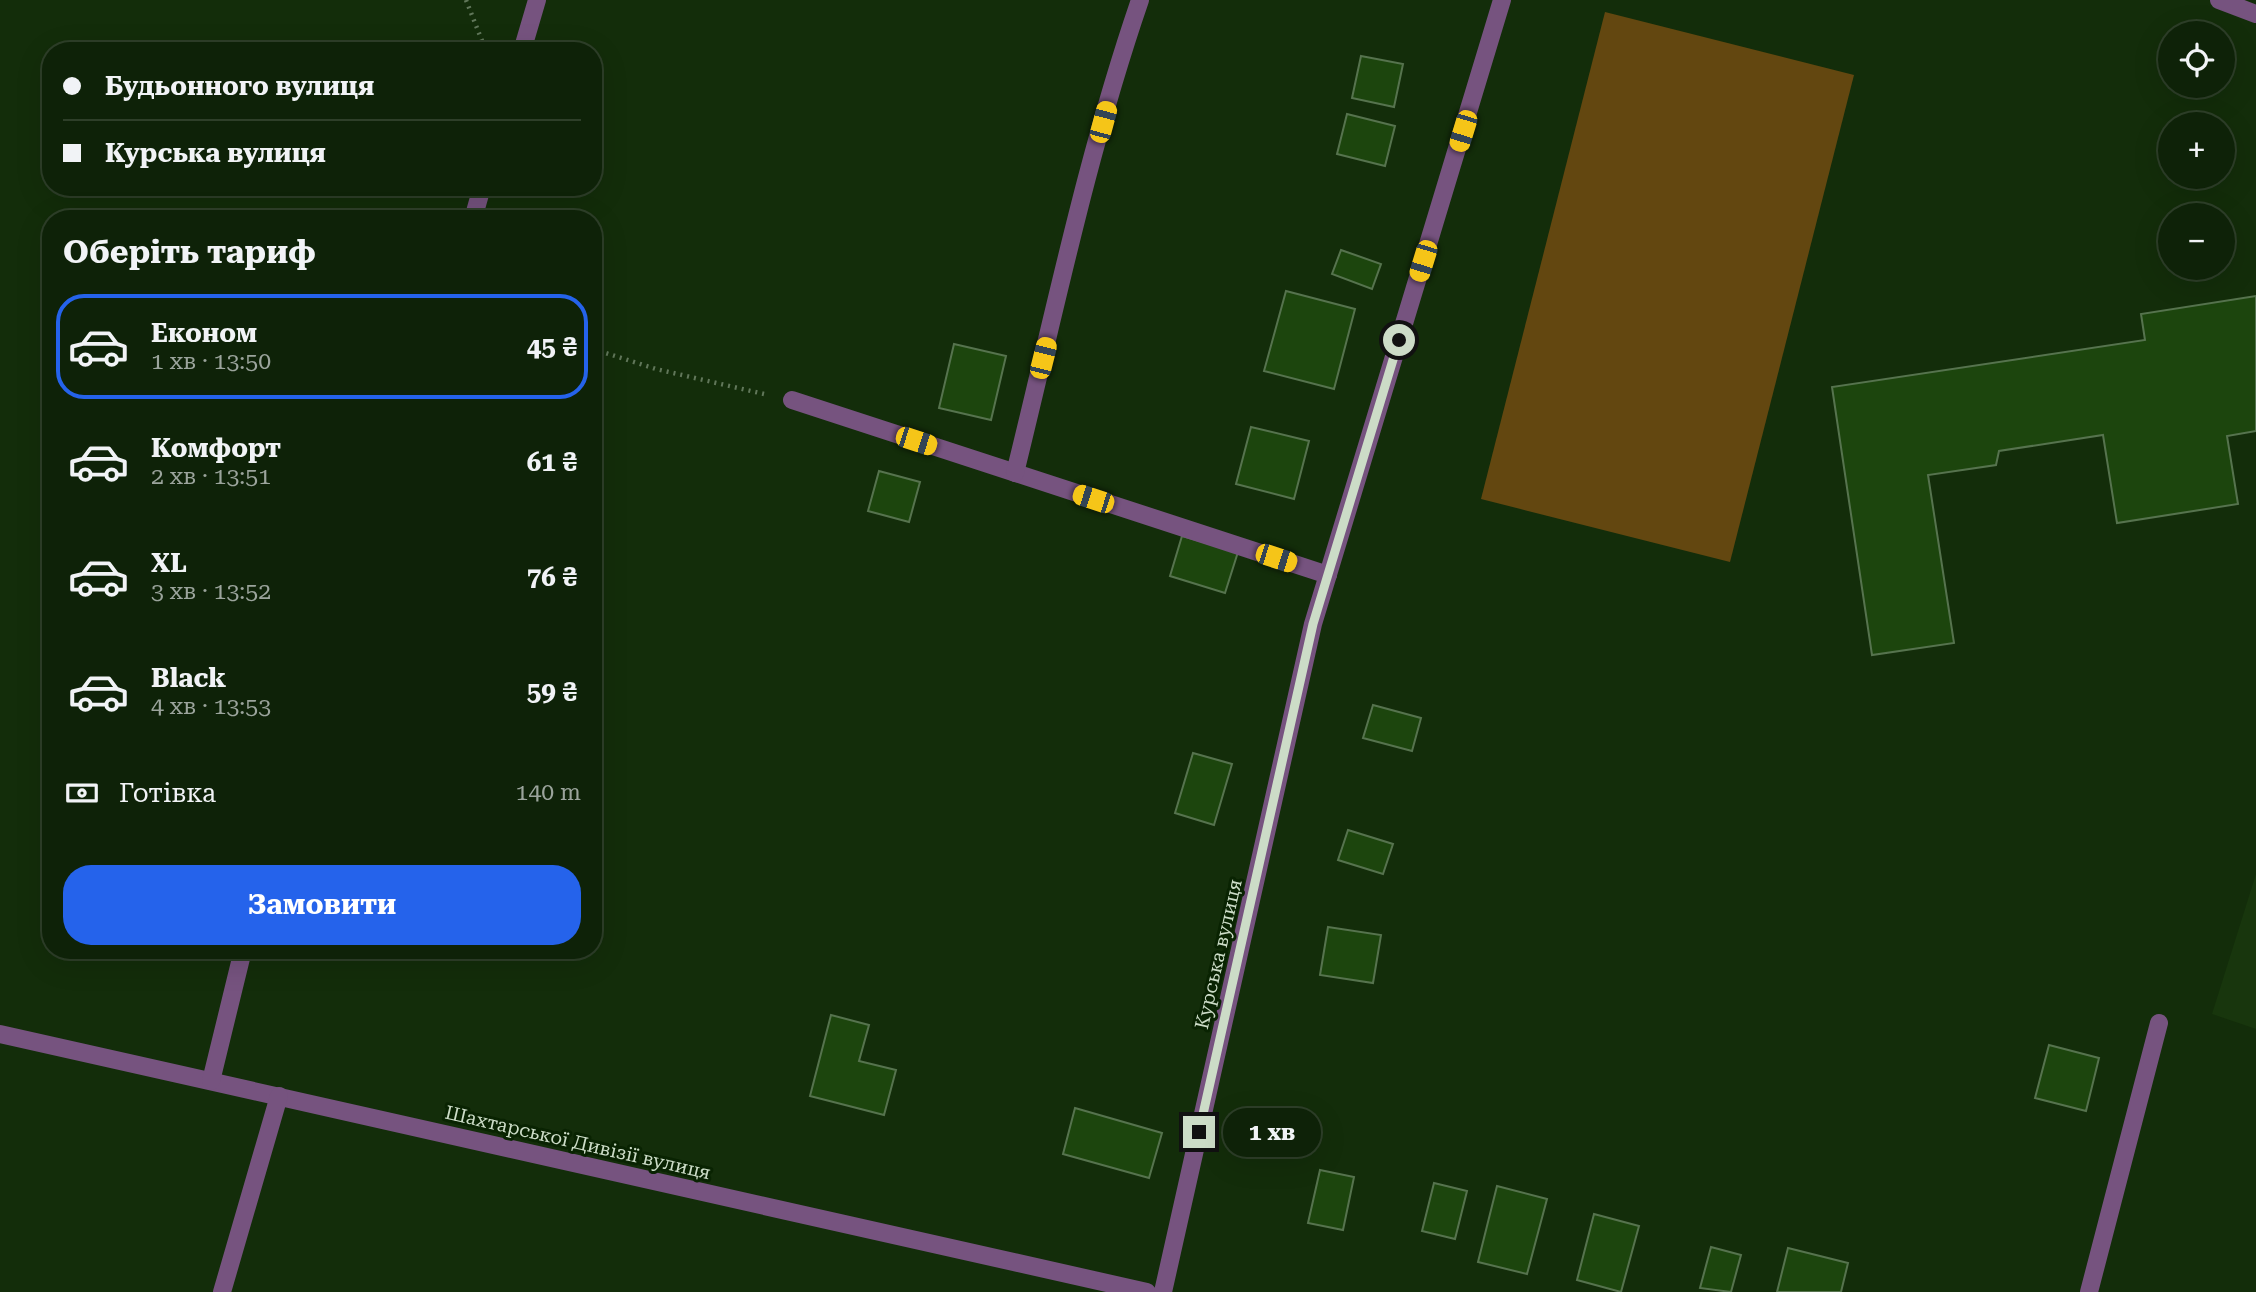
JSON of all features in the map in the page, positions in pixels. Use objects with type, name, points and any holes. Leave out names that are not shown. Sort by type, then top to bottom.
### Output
[{"type":"street","points":[[525,42],[537,0]]},
{"type":"street","points":[[1015,473],[1083,199],[1124,46],[1140,0]]},
{"type":"street","name":"Курська вулиця","points":[[1163,1292],[1313,624],[1502,0]]},
{"type":"street","points":[[2219,0],[2256,14]]},
{"type":"street","points":[[792,400],[1328,575]]},
{"type":"street","points":[[211,1081],[241,959]]},
{"type":"street","points":[[2090,1292],[2159,1023]]},
{"type":"street","name":"Шахтарської Дивізії вулиця","points":[[0,1034],[1147,1292]]},
{"type":"street","points":[[222,1292],[279,1096]]},
{"type":"path","points":[[466,0],[482,42]]},
{"type":"path","points":[[602,352],[656,369],[792,400]]},
{"type":"shaded area","points":[[1605,12],[1854,75],[1730,562],[1481,499]]},
{"type":"shaded area","points":[[2256,874],[2256,1029],[2212,1014]]},
{"type":"building","points":[[1361,56],[1403,64],[1394,107],[1352,98]]},
{"type":"building","points":[[1347,114],[1395,126],[1385,166],[1337,154]]},
{"type":"building","points":[[1341,250],[1381,264],[1372,289],[1332,274]]},
{"type":"building","points":[[1286,291],[1355,309],[1334,389],[1264,371]]},
{"type":"building","points":[[2256,296],[2256,431],[2227,436],[2238,504],[2117,523],[2103,435],[1999,451],[1996,465],[1928,475],[1954,643],[1872,655],[1832,387],[2145,340],[2141,314]]},
{"type":"building","points":[[954,344],[1006,356],[991,420],[939,408]]},
{"type":"building","points":[[1251,427],[1309,441],[1294,499],[1236,484]]},
{"type":"building","points":[[879,471],[920,482],[909,522],[868,511]]},
{"type":"building","points":[[1182,536],[1238,552],[1225,593],[1170,576]]},
{"type":"building","points":[[1373,705],[1421,718],[1412,751],[1363,738]]},
{"type":"building","points":[[1193,753],[1232,764],[1214,825],[1175,813]]},
{"type":"building","points":[[1348,830],[1393,844],[1383,874],[1338,860]]},
{"type":"building","points":[[1328,927],[1381,935],[1373,983],[1320,975]]},
{"type":"building","points":[[831,1015],[869,1025],[859,1061],[896,1070],[884,1115],[810,1096]]},
{"type":"building","points":[[2049,1045],[2099,1058],[2086,1111],[2035,1098]]},
{"type":"building","points":[[1075,1108],[1162,1133],[1149,1178],[1063,1154]]},
{"type":"building","points":[[1320,1170],[1354,1177],[1343,1230],[1308,1223]]},
{"type":"building","points":[[1434,1183],[1467,1191],[1455,1239],[1422,1231]]},
{"type":"building","points":[[1497,1186],[1547,1199],[1527,1274],[1478,1262]]},
{"type":"building","points":[[1594,1214],[1639,1226],[1621,1292],[1577,1280]]},
{"type":"building","points":[[1711,1247],[1741,1255],[1731,1292],[1700,1288]]},
{"type":"building","points":[[1788,1248],[1848,1263],[1841,1292],[1777,1292]]},
{"type":"route","points":[[1199,1132],[1313,624],[1399,340]]}]
